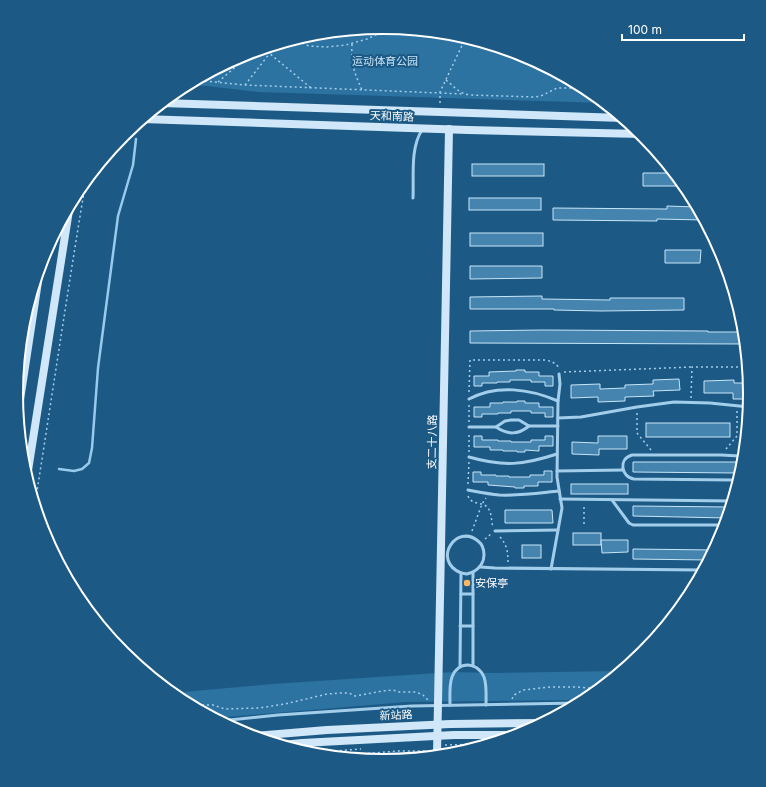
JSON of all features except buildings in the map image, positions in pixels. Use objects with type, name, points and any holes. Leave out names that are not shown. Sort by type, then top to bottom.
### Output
[{"type":"street","name":"天和南路","points":[[170,103],[614,118]]},
{"type":"street","name":"天和南路","points":[[150,119],[632,134]]},
{"type":"street","name":"支二十八路","points":[[438,749],[436,705],[449,129]]},
{"type":"street","points":[[30,461],[68,220]]},
{"type":"street","points":[[24,374],[35,299]]},
{"type":"street","name":"新站路","points":[[269,735],[327,730],[438,725],[527,723]]},
{"type":"street","name":"新站路","points":[[301,744],[438,736],[495,735]]},
{"type":"lane","points":[[413,198],[414,153],[419,134],[423,128]]},
{"type":"lane","points":[[551,569],[562,508],[557,470],[558,401],[560,384],[559,374]]},
{"type":"lane","points":[[469,399],[485,393],[502,390],[515,390],[545,395],[558,401]]},
{"type":"lane","points":[[558,418],[581,417],[674,402],[742,406]]},
{"type":"lane","points":[[496,428],[505,421],[511,420],[519,420],[529,426],[558,426]]},
{"type":"lane","points":[[469,427],[496,428],[502,432],[510,434],[523,431],[529,426]]},
{"type":"lane","points":[[469,457],[496,463],[519,464],[557,454]]},
{"type":"lane","points":[[733,480],[634,479],[625,474],[623,470],[624,461],[628,456],[737,456]]},
{"type":"lane","points":[[557,470],[623,470]]},
{"type":"lane","points":[[468,490],[499,495],[522,495],[559,491]]},
{"type":"lane","points":[[560,499],[727,501]]},
{"type":"lane","points":[[612,500],[632,525],[718,525]]},
{"type":"lane","points":[[495,531],[558,530]]},
{"type":"lane","points":[[461,537],[470,537],[480,543],[483,547],[484,557],[480,567],[473,572],[467,574],[456,571],[448,562],[448,550],[452,542],[456,539],[461,537]]},
{"type":"lane","points":[[480,567],[697,570]]},
{"type":"lane","points":[[473,572],[473,666]]},
{"type":"lane","points":[[460,666],[461,573]]},
{"type":"lane","points":[[461,594],[473,594]]},
{"type":"lane","points":[[460,626],[473,626]]},
{"type":"lane","points":[[450,705],[452,675],[460,666],[466,665],[473,666],[483,675],[486,683],[486,705]]},
{"type":"lane","points":[[232,720],[404,706],[565,704]]},
{"type":"path","points":[[302,43],[309,46],[327,47],[352,44],[367,40],[379,34]]},
{"type":"path","points":[[440,112],[440,93],[462,44],[465,43]]},
{"type":"path","points":[[352,44],[354,74],[362,90]]},
{"type":"path","points":[[245,85],[270,53],[311,88]]},
{"type":"path","points":[[218,82],[239,64]]},
{"type":"path","points":[[446,80],[464,94]]},
{"type":"path","points":[[205,81],[245,85],[534,97],[541,96],[557,88],[573,88]]},
{"type":"path","points":[[37,493],[66,298],[84,193]]},
{"type":"path","points":[[507,568],[507,546],[495,531],[488,508],[482,504],[471,501],[469,498],[470,360],[545,360],[550,361],[559,367],[559,372],[692,367],[742,367]]},
{"type":"path","points":[[691,402],[692,367]]},
{"type":"path","points":[[721,456],[737,436],[737,405]]},
{"type":"path","points":[[638,407],[637,433],[656,455]]},
{"type":"path","points":[[470,537],[482,504],[491,494]]},
{"type":"path","points":[[584,499],[584,524]]},
{"type":"path","points":[[480,543],[495,531]]},
{"type":"path","points":[[509,704],[514,695],[523,690],[550,687],[590,688]]},
{"type":"path","points":[[203,705],[213,705],[225,709],[259,708],[327,694],[349,693],[355,696],[392,690],[408,693],[416,692],[423,695],[436,705]]},
{"type":"path","points":[[341,751],[362,749]]},
{"type":"path","points":[[369,753],[428,750]]},
{"type":"green space","name":"运动体育公园","points":[[359,34],[407,34],[453,40],[521,61],[563,82],[595,103],[259,92],[197,86],[245,61],[313,40]]},
{"type":"green space","points":[[611,671],[571,700],[406,702],[226,717],[182,692],[273,684],[453,672],[491,673]]},
{"type":"waterway","points":[[59,469],[74,471],[82,469],[89,463],[92,448],[98,368],[118,216],[133,165],[136,139]]},
{"type":"place","name":"安保亭","points":[[467,583]]}]
